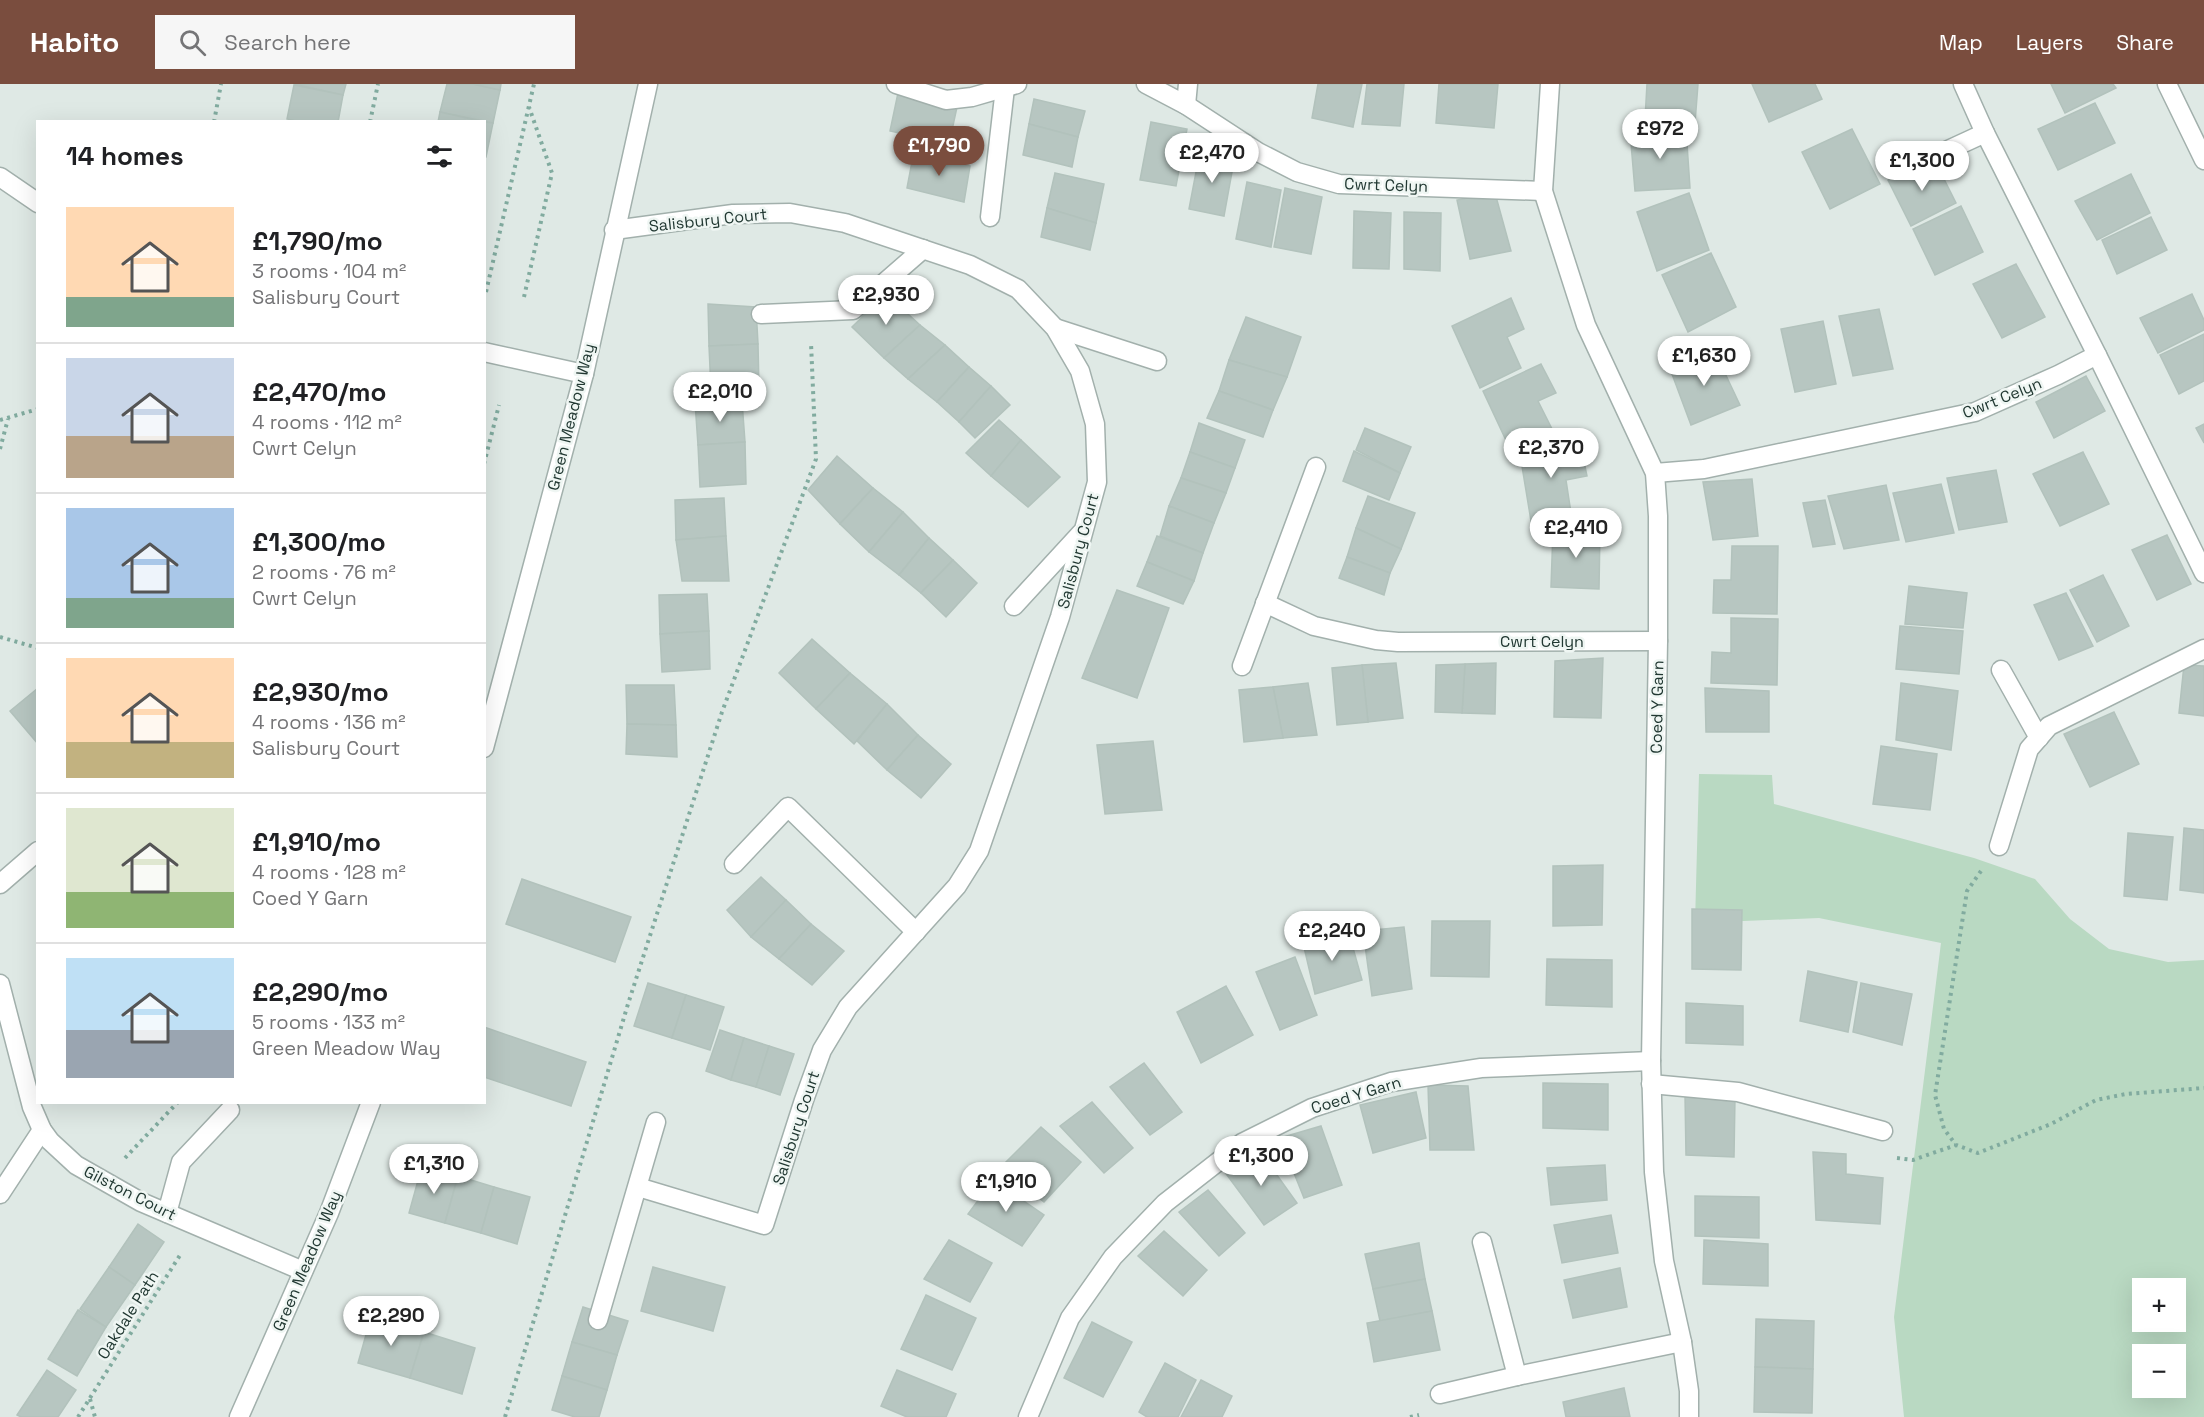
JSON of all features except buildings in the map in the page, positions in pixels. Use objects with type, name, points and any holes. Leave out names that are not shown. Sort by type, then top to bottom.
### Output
[{"type":"street","name":"Green Meadow Way","points":[[486,741],[584,374],[648,84]]},
{"type":"street","points":[[896,84],[946,100],[972,98],[1011,86],[990,217]]},
{"type":"street","name":"Cwrt Celyn","points":[[1146,84],[1186,105],[1258,152],[1297,172],[1339,184],[1543,191]]},
{"type":"street","points":[[1186,105],[1188,84]]},
{"type":"street","points":[[1550,84],[1543,191],[1586,325],[1655,473],[1658,516],[1658,641]]},
{"type":"street","points":[[1963,84],[1985,133],[2204,573]]},
{"type":"street","points":[[2167,84],[2204,160]]},
{"type":"street","points":[[1920,163],[1985,133]]},
{"type":"street","points":[[0,177],[36,202]]},
{"type":"street","name":"Salisbury Court","points":[[614,230],[733,214],[790,213],[845,223],[970,265],[1018,289],[1055,328],[1080,371],[1095,424],[1097,482],[1060,617],[979,851],[957,886],[848,1007],[822,1050],[764,1225],[638,1187]]},
{"type":"street","points":[[760,314],[853,310],[923,249]]},
{"type":"street","points":[[1055,328],[1157,361]]},
{"type":"street","points":[[486,352],[584,374]]},
{"type":"street","name":"Cwrt Celyn","points":[[1655,473],[1704,469],[1975,412],[2097,355]]},
{"type":"street","points":[[1242,666],[1316,467]]},
{"type":"street","points":[[1014,606],[1084,530]]},
{"type":"street","name":"Cwrt Celyn","points":[[1265,603],[1314,626],[1376,640],[1398,642],[1658,641]]},
{"type":"street","name":"Coed Y Garn","points":[[1658,641],[1651,1061],[1654,1172],[1664,1261],[1682,1342],[1689,1391],[1689,1417]]},
{"type":"street","points":[[1999,846],[2029,749],[2049,726],[2204,649]]},
{"type":"street","points":[[2001,670],[2038,738]]},
{"type":"street","points":[[734,864],[788,807],[916,932]]},
{"type":"street","points":[[0,884],[36,853]]},
{"type":"street","name":"Gilston Court","points":[[0,984],[32,1107],[42,1130],[50,1141],[76,1165],[141,1202],[303,1272]]},
{"type":"street","name":"Coed Y Garn","points":[[1028,1417],[1070,1318],[1113,1257],[1165,1203],[1242,1143],[1312,1108],[1402,1080],[1481,1068],[1651,1061]]},
{"type":"street","points":[[1651,1084],[1738,1092],[1883,1131]]},
{"type":"street","name":"Green Meadow Way","points":[[239,1417],[329,1213],[370,1104]]},
{"type":"street","points":[[167,1213],[181,1162],[230,1110]]},
{"type":"street","points":[[598,1320],[656,1122]]},
{"type":"street","points":[[0,1194],[42,1130]]},
{"type":"street","points":[[1482,1242],[1517,1376]]},
{"type":"street","points":[[1440,1394],[1682,1342]]},
{"type":"path","points":[[214,120],[221,84]]},
{"type":"path","points":[[370,120],[378,84]]},
{"type":"path","points":[[486,292],[534,84]]},
{"type":"path","points":[[524,297],[552,173],[529,107]]},
{"type":"path","points":[[505,1417],[627,1004],[722,712],[816,459],[809,312]]},
{"type":"path","points":[[486,456],[499,405]]},
{"type":"path","points":[[0,420],[36,411]]},
{"type":"path","points":[[0,449],[8,419]]},
{"type":"path","points":[[0,637],[36,647]]},
{"type":"path","points":[[1999,846],[1967,891],[1935,1095],[1944,1129],[1956,1145],[1978,1153],[2051,1124],[2096,1100],[2126,1094],[2204,1088]]},
{"type":"path","points":[[103,1180],[176,1104]]},
{"type":"path","points":[[1883,1131],[1893,1158],[1913,1160],[1956,1145]]},
{"type":"path","name":"Oakdale Path","points":[[78,1417],[199,1226]]},
{"type":"path","points":[[90,1398],[95,1417]]},
{"type":"green space","points":[[1699,774],[1772,775],[1774,804],[1974,858],[2035,879],[2070,919],[2109,949],[2168,962],[2204,960],[2204,1417],[1904,1417],[1894,1317],[1941,943],[1819,918],[1695,923]]}]
